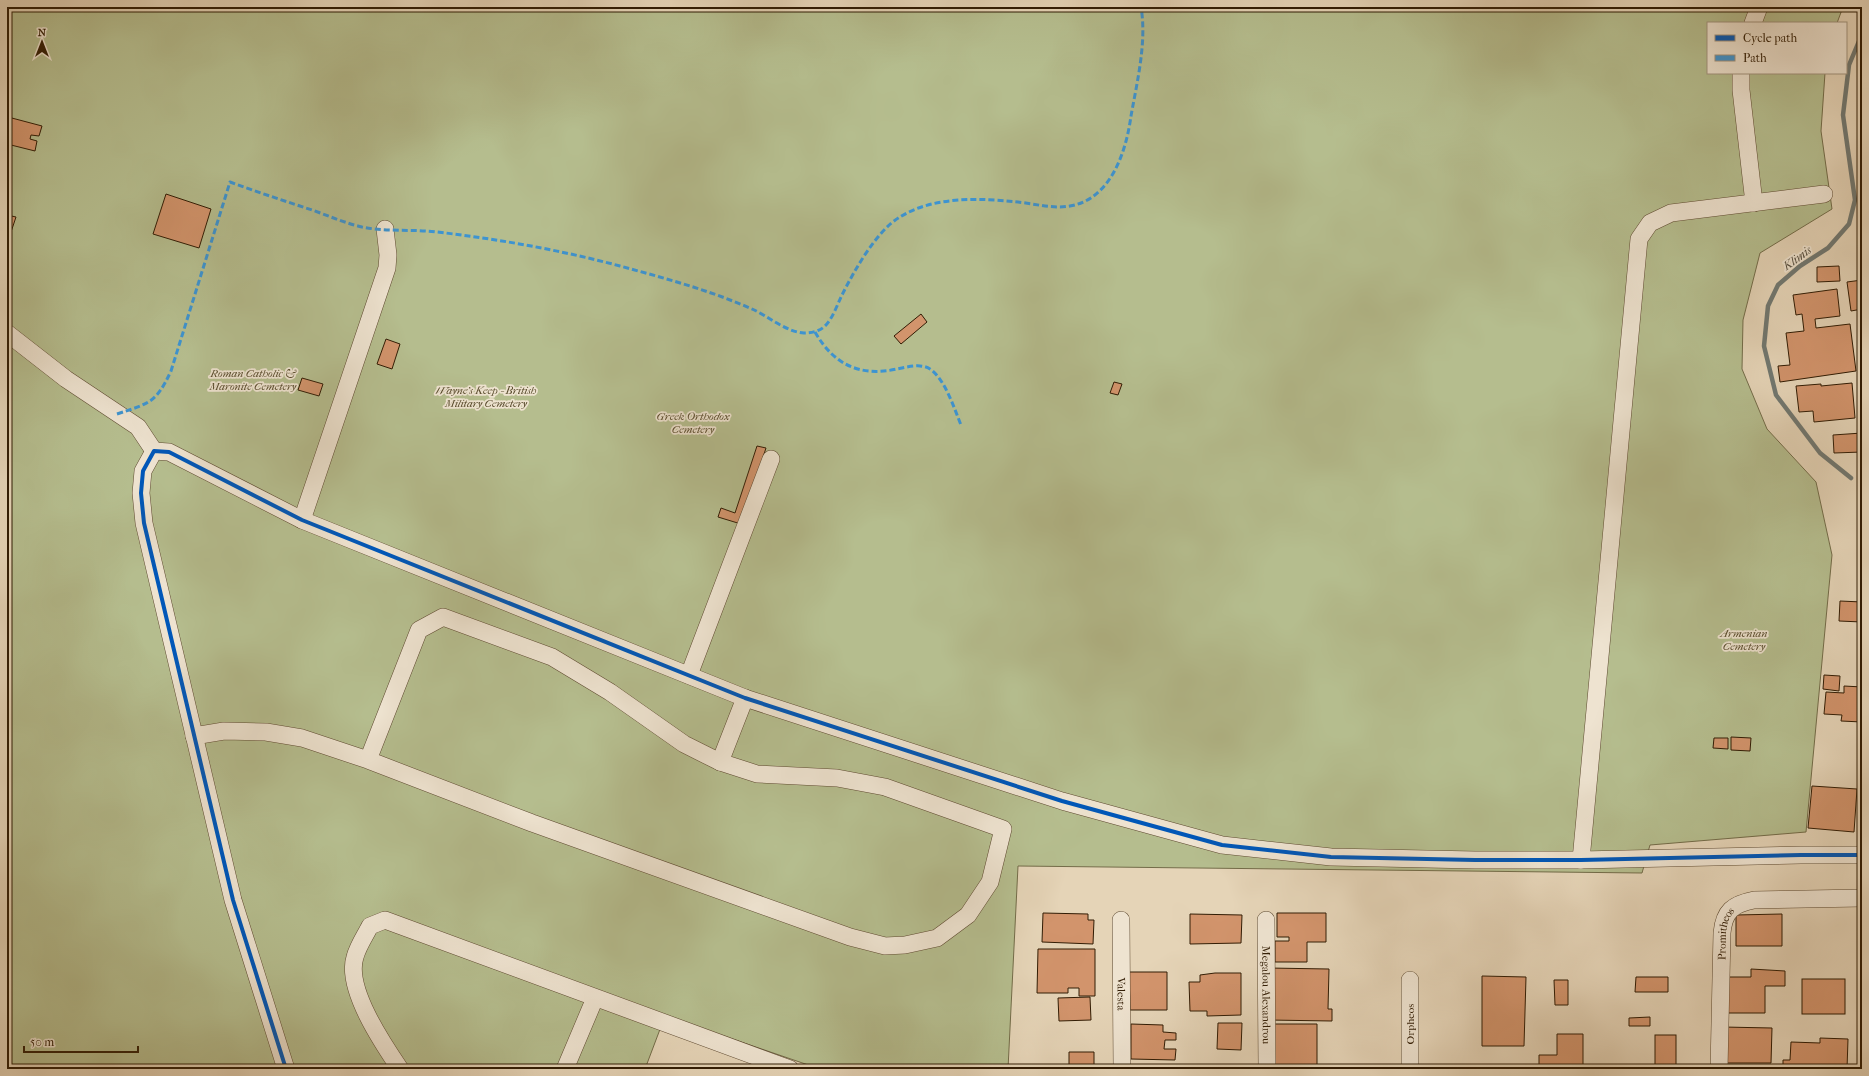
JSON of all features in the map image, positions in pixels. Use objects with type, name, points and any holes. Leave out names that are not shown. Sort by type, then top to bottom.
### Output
[{"type":"street","points":[[1753,22],[1759,7]]},
{"type":"street","points":[[1741,74],[1741,90],[1754,202]]},
{"type":"street","points":[[1581,860],[1639,239],[1650,223],[1671,213],[1824,194]]},
{"type":"street","points":[[302,520],[387,268],[388,254],[385,229]]},
{"type":"street","points":[[7,333],[66,379],[138,427],[154,452]]},
{"type":"street","points":[[154,452],[169,452],[302,520],[745,698],[1062,801],[1222,845],[1331,857],[1581,860],[1862,855]]},
{"type":"street","points":[[154,452],[143,471],[141,493],[144,523],[233,900],[286,1069]]},
{"type":"street","points":[[689,675],[770,459]]},
{"type":"street","points":[[194,736],[224,731],[266,732],[302,738],[368,760],[532,823],[835,932],[885,946],[905,945],[938,938],[968,915],[990,882],[1003,829],[885,787],[837,778],[757,774],[720,762],[684,744],[610,692],[552,657],[443,617],[419,630],[368,760]]},
{"type":"street","points":[[720,762],[745,698]]},
{"type":"street","name":"Promitheos","points":[[1719,1069],[1722,933],[1723,923],[1727,913],[1742,902],[1754,900],[1862,898]]},
{"type":"street","points":[[400,1069],[379,1039],[355,984],[355,958],[370,926],[385,920],[790,1069]]},
{"type":"street","name":"Valesta","points":[[1121,920],[1122,1069]]},
{"type":"street","name":"Megalou Alexandrou","points":[[1266,920],[1267,1069]]},
{"type":"street","name":"Orpheos","points":[[1410,980],[1410,1069]]},
{"type":"street","points":[[565,1069],[595,998]]},
{"type":"green space","points":[[7,7],[1843,7],[1837,22],[1707,22],[1707,74],[1825,74],[1821,131],[1832,209],[1760,253],[1743,320],[1742,369],[1767,429],[1816,482],[1832,555],[1806,832],[1650,845],[1642,873],[1018,866],[1008,1069],[820,1069],[665,1016],[645,1069],[7,1069]]},
{"type":"building","points":[[8,117],[42,126],[39,136],[31,135],[30,139],[37,141],[35,151],[7,144]]},
{"type":"building","points":[[166,194],[211,209],[199,248],[153,234]]},
{"type":"building","points":[[7,215],[16,217],[9,238],[7,238]]},
{"type":"building","points":[[1839,266],[1840,281],[1817,282],[1817,267]]},
{"type":"building","points":[[1862,280],[1862,309],[1851,311],[1847,282]]},
{"type":"building","points":[[1837,289],[1840,316],[1815,319],[1816,328],[1850,324],[1856,371],[1780,382],[1778,366],[1790,365],[1786,333],[1804,331],[1802,314],[1796,315],[1793,295]]},
{"type":"building","points":[[921,314],[927,322],[901,344],[894,336]]},
{"type":"building","points":[[386,339],[400,344],[392,369],[377,364]]},
{"type":"building","points":[[302,378],[323,384],[319,396],[298,390]]},
{"type":"building","points":[[1114,382],[1122,384],[1118,395],[1110,393]]},
{"type":"building","points":[[1852,383],[1855,418],[1814,422],[1813,411],[1799,412],[1796,386],[1821,384],[1821,386]]},
{"type":"building","points":[[1862,433],[1862,452],[1834,453],[1833,435]]},
{"type":"building","points":[[757,446],[766,448],[741,524],[718,517],[721,508],[735,513]]},
{"type":"building","points":[[1840,601],[1862,602],[1862,622],[1839,621]]},
{"type":"building","points":[[1824,675],[1840,676],[1839,691],[1823,689]]},
{"type":"building","points":[[1844,686],[1862,687],[1862,722],[1841,721],[1842,715],[1824,714],[1826,692],[1844,693]]},
{"type":"building","points":[[1731,737],[1751,738],[1750,751],[1731,750]]},
{"type":"building","points":[[1714,738],[1728,738],[1728,749],[1713,748]]},
{"type":"building","points":[[1812,786],[1857,789],[1854,832],[1808,828]]},
{"type":"building","points":[[1043,913],[1088,914],[1088,920],[1094,920],[1093,944],[1042,942]]},
{"type":"building","points":[[1277,913],[1326,913],[1326,942],[1307,942],[1307,962],[1275,962],[1275,941],[1289,941],[1289,937],[1277,937]]},
{"type":"building","points":[[1190,914],[1242,915],[1241,943],[1190,944]]},
{"type":"building","points":[[1782,914],[1782,946],[1736,946],[1736,915]]},
{"type":"building","points":[[1038,949],[1095,949],[1095,996],[1079,996],[1079,988],[1068,988],[1068,993],[1037,993]]},
{"type":"building","points":[[1268,968],[1329,969],[1328,1009],[1332,1009],[1332,1021],[1267,1020]]},
{"type":"building","points":[[1751,969],[1785,971],[1785,986],[1765,986],[1765,1013],[1727,1013],[1727,977],[1751,977]]},
{"type":"building","points":[[1129,972],[1167,972],[1167,1010],[1130,1010]]},
{"type":"building","points":[[1215,973],[1241,973],[1241,1015],[1207,1016],[1207,1011],[1190,1011],[1189,982],[1200,982],[1200,975]]},
{"type":"building","points":[[1482,976],[1526,977],[1524,1046],[1482,1046]]},
{"type":"building","points":[[1636,977],[1668,977],[1668,992],[1635,992]]},
{"type":"building","points":[[1802,979],[1845,979],[1845,1014],[1802,1014]]},
{"type":"building","points":[[1554,980],[1568,980],[1568,1005],[1555,1005]]},
{"type":"building","points":[[1090,997],[1091,1020],[1059,1021],[1058,998]]},
{"type":"building","points":[[1650,1017],[1650,1026],[1629,1026],[1629,1018]]},
{"type":"building","points":[[1218,1023],[1242,1023],[1241,1050],[1217,1049]]},
{"type":"building","points":[[1131,1024],[1163,1025],[1163,1032],[1176,1033],[1176,1040],[1165,1040],[1164,1049],[1176,1049],[1175,1060],[1131,1059]]},
{"type":"building","points":[[1268,1024],[1317,1024],[1317,1066],[1268,1065]]},
{"type":"building","points":[[1723,1027],[1772,1028],[1771,1063],[1723,1063]]},
{"type":"building","points":[[1557,1034],[1583,1034],[1583,1069],[1539,1069],[1539,1055],[1557,1055]]},
{"type":"building","points":[[1655,1035],[1676,1035],[1676,1069],[1655,1069]]},
{"type":"building","points":[[1820,1038],[1848,1039],[1847,1069],[1803,1067],[1802,1069],[1772,1069],[1783,1068],[1783,1060],[1790,1060],[1791,1042],[1820,1043]]},
{"type":"building","points":[[1069,1052],[1094,1052],[1094,1068],[1069,1067]]},
{"type":"building","points":[[1195,1066],[1221,1066],[1221,1069],[1195,1069]]},
{"type":"waterway","name":"Klimis","points":[[1851,478],[1820,453],[1776,395],[1764,346],[1768,306],[1778,285],[1800,266],[1828,248],[1849,224],[1855,200],[1843,115],[1849,65],[1862,34]]},
{"type":"marked path","points":[[117,414],[145,404],[156,396],[166,382],[171,371],[230,182],[343,221],[371,229],[428,231],[483,238],[552,250],[597,260],[703,290],[752,309],[791,330],[804,333],[813,332],[823,328],[830,319],[853,275],[867,252],[883,231],[891,223],[913,210],[942,202],[973,199],[1064,207],[1084,202],[1096,194],[1106,184],[1114,172],[1129,130],[1142,48],[1143,20],[1141,7]]},
{"type":"marked path","points":[[815,332],[831,353],[849,366],[860,370],[884,371],[918,366],[930,369],[945,387],[961,425]]},
{"type":"cycle path","points":[[286,1069],[233,900],[144,523],[141,493],[143,471],[154,451],[169,452],[302,520],[745,698],[1062,801],[1222,845],[1331,857],[1475,860],[1581,860],[1862,855]]},
{"type":"park label","name":"Roman Catholic & Maronite Cemetery","points":[[253,379]]},
{"type":"park label","name":"Wayne's Keep - British Military Cemetery","points":[[486,396]]},
{"type":"park label","name":"Greek Orthodox Cemetery","points":[[693,422]]},
{"type":"park label","name":"Armenian Cemetery","points":[[1744,639]]}]
